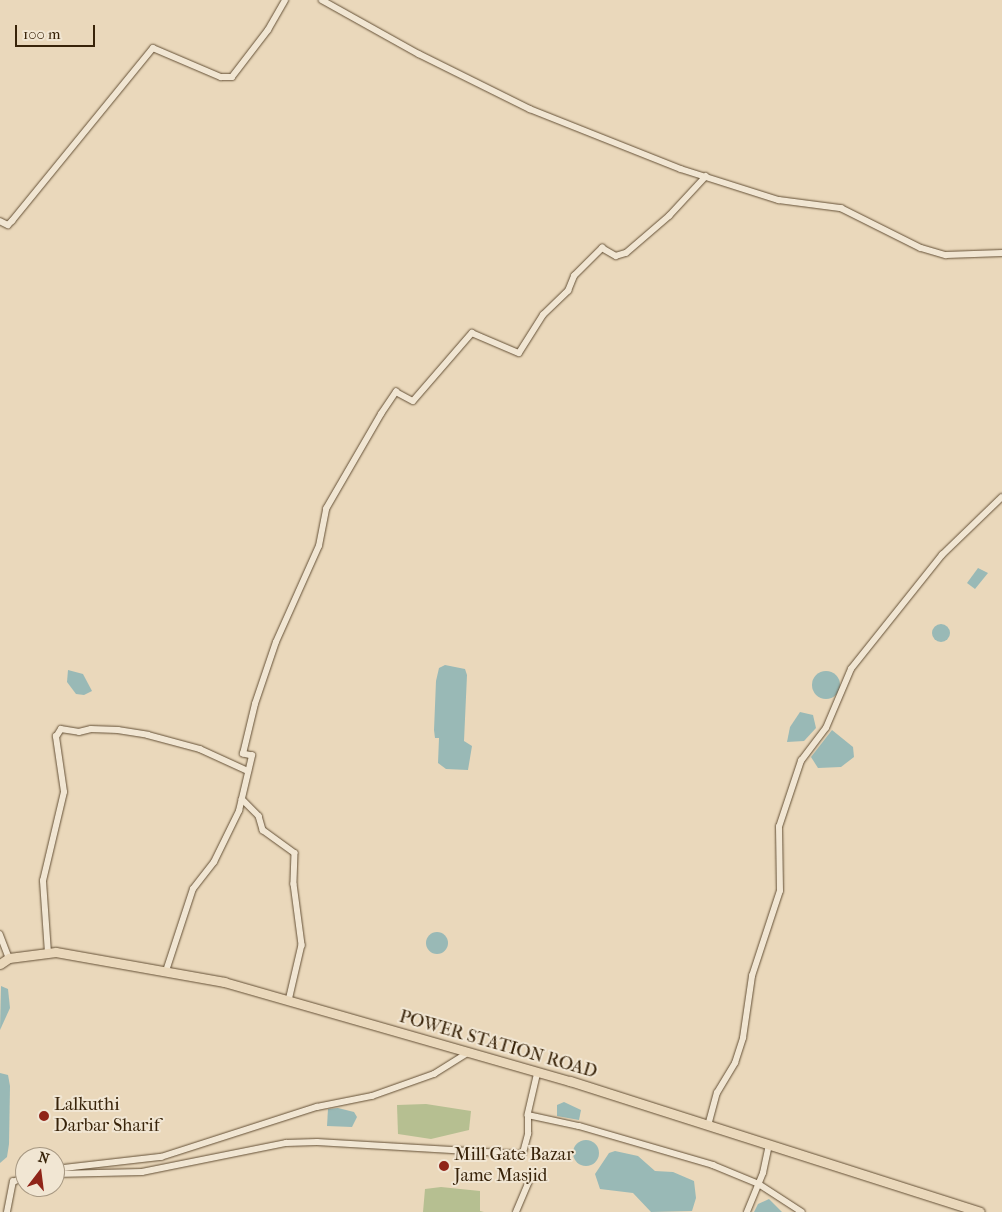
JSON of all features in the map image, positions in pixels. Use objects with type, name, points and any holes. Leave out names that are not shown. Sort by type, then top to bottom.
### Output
[{"type":"main road","name":"POWER STATION ROAD","points":[[0,964],[9,958],[48,953],[224,982],[538,1072],[769,1145],[856,1170],[980,1212]]},
{"type":"street","points":[[0,220],[8,225],[12,221],[153,48],[221,78],[232,77],[268,30],[285,0]]},
{"type":"street","points":[[322,0],[419,54],[530,109],[681,169],[778,200],[841,208],[921,248],[946,255],[1002,252]]},
{"type":"street","points":[[166,971],[193,888],[214,862],[242,799],[252,756],[243,754],[255,704],[276,642],[319,546],[326,509],[396,392],[413,401],[472,334],[519,354],[540,320],[568,292],[574,276],[602,248],[616,256],[626,253],[669,216],[706,176]]},
{"type":"street","points":[[708,1126],[718,1093],[735,1063],[743,1038],[752,976],[780,891],[779,827],[801,761],[826,728],[851,669],[942,555],[1002,497]]},
{"type":"street","points":[[48,953],[43,881],[64,792],[56,737],[61,729],[79,732],[91,729],[118,730],[148,735],[200,749],[248,771]]},
{"type":"street","points":[[242,799],[259,816],[262,830],[295,853],[295,892],[302,945],[289,1001]]},
{"type":"street","points":[[0,934],[9,958]]},
{"type":"street","points":[[65,1168],[161,1157],[317,1107],[372,1096],[434,1074],[468,1053]]},
{"type":"street","points":[[65,1174],[142,1172],[286,1143],[317,1142],[519,1154],[523,1153],[528,1134],[528,1115],[538,1072]]},
{"type":"street","points":[[528,1115],[689,1157],[759,1184],[802,1212]]},
{"type":"street","points":[[746,1212],[759,1184],[769,1145]]},
{"type":"street","points":[[8,1212],[13,1182],[15,1181]]},
{"type":"street","points":[[516,1212],[530,1182]]},
{"type":"green space","points":[[426,1104],[471,1111],[469,1130],[431,1139],[398,1134],[397,1105]]},
{"type":"green space","points":[[441,1187],[480,1191],[480,1211],[484,1212],[423,1212],[425,1189]]},
{"type":"water","points":[[978,568],[988,573],[975,589],[967,583]]},
{"type":"water","points":[[937,624],[945,624],[950,629],[948,640],[937,642],[932,637],[932,629]]},
{"type":"water","points":[[445,665],[465,669],[467,675],[464,741],[472,746],[468,770],[446,769],[438,763],[439,738],[435,738],[434,730],[436,681],[439,668]]},
{"type":"water","points":[[68,670],[83,674],[92,691],[84,695],[76,694],[67,682]]},
{"type":"water","points":[[826,671],[836,675],[840,685],[836,695],[826,699],[816,695],[812,685],[816,675]]},
{"type":"water","points":[[800,712],[813,715],[816,728],[804,741],[787,742],[790,727]]},
{"type":"water","points":[[832,730],[853,747],[854,757],[841,767],[818,768],[811,757]]},
{"type":"water","points":[[437,932],[445,935],[448,943],[445,951],[437,954],[429,951],[426,943],[429,935]]},
{"type":"water","points":[[1,986],[8,989],[10,1008],[0,1030]]},
{"type":"water","points":[[0,1073],[8,1075],[10,1086],[9,1144],[7,1157],[0,1163]]},
{"type":"water","points":[[564,1102],[581,1110],[579,1120],[557,1116],[557,1105]]},
{"type":"water","points":[[338,1108],[354,1112],[357,1117],[352,1127],[327,1126],[328,1109]]},
{"type":"water","points":[[586,1140],[595,1144],[599,1153],[595,1162],[586,1166],[577,1162],[573,1153],[577,1144]]},
{"type":"water","points":[[615,1151],[638,1156],[655,1171],[673,1172],[694,1181],[696,1198],[692,1211],[651,1212],[633,1193],[600,1189],[595,1174],[609,1153]]},
{"type":"water","points":[[769,1199],[782,1212],[754,1212],[758,1204]]},
{"type":"place","name":"Lalkuthi Darbar Sharif","points":[[44,1116]]},
{"type":"place","name":"Mill Gate Bazar Jame Masjid","points":[[444,1166]]}]
